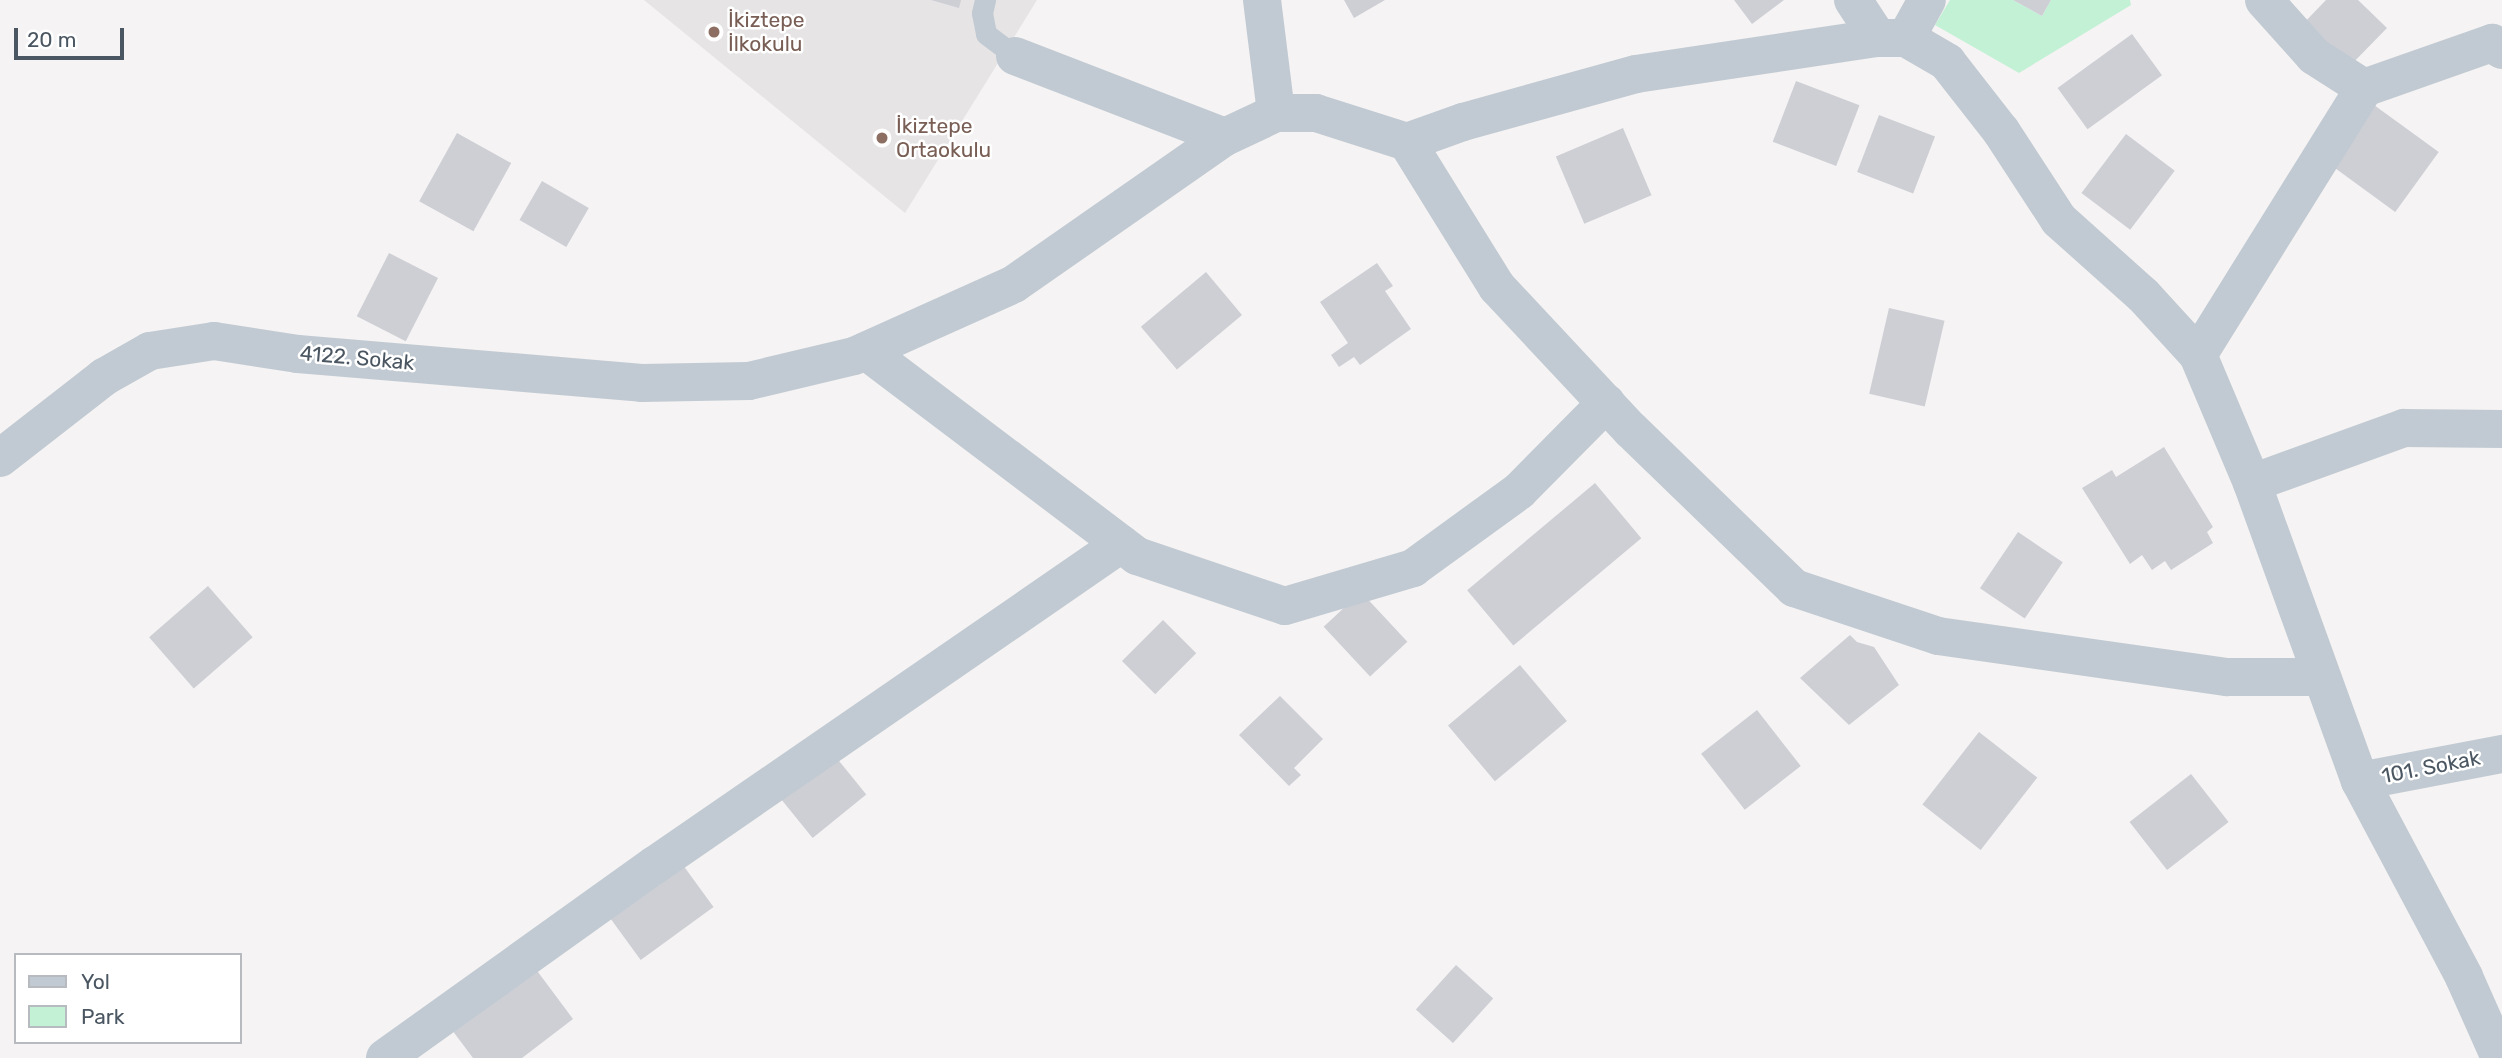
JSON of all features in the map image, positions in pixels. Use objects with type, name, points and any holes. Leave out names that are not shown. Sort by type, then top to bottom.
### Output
[{"type":"street","points":[[1262,0],[1276,113],[1316,113],[1407,142],[1462,122],[1636,74],[1892,38],[1927,0]]},
{"type":"street","points":[[1853,0],[1892,38],[1947,62],[2001,131],[2059,220],[2143,295],[2198,355],[2252,483],[2360,781],[2464,977],[2500,1058]]},
{"type":"street","points":[[2264,0],[2314,56],[2364,88]]},
{"type":"street","points":[[2198,355],[2364,88],[2492,43],[2502,50]]},
{"type":"street","points":[[1015,56],[1225,137]]},
{"type":"street","name":"4122. Sokak","points":[[0,458],[104,377],[150,351],[214,341],[298,354],[642,383],[749,381],[866,351],[1014,284],[1225,137],[1276,113]]},
{"type":"street","points":[[1407,142],[1497,287],[1606,403],[1794,588],[1938,636],[2227,677],[2321,677]]},
{"type":"street","points":[[866,351],[1138,556],[1285,606],[1413,568],[1519,491],[1606,403]]},
{"type":"street","points":[[2252,483],[2404,428],[2502,429]]},
{"type":"street","points":[[385,1058],[655,865],[1121,544]]},
{"type":"street","name":"101. Sokak","points":[[2360,781],[2502,754]]},
{"type":"lane","points":[[985,0],[982,13],[986,34],[1015,56]]},
{"type":"shaded area","name":"İkiztepe Ortaokulu","points":[[644,0],[1037,0],[905,213]]},
{"type":"green space","points":[[1950,0],[2013,0],[2042,16],[2051,0],[2130,0],[2131,5],[2019,73],[1935,25]]},
{"type":"building","points":[[931,0],[961,0],[959,8]]},
{"type":"building","points":[[1344,0],[1385,0],[1354,18]]},
{"type":"building","points":[[1734,0],[1784,0],[1752,24]]},
{"type":"building","points":[[2013,0],[2051,0],[2042,16]]},
{"type":"building","points":[[2326,0],[2358,0],[2387,28],[2345,71],[2300,27]]},
{"type":"building","points":[[2132,34],[2162,75],[2088,129],[2058,88]]},
{"type":"building","points":[[1796,81],[1859,105],[1836,166],[1773,142]]},
{"type":"building","points":[[2374,105],[2439,152],[2395,212],[2331,165]]},
{"type":"building","points":[[1879,115],[1935,137],[1913,193],[1857,172]]},
{"type":"building","points":[[1623,128],[1652,195],[1584,224],[1556,157]]},
{"type":"building","points":[[457,133],[511,163],[473,231],[419,201]]},
{"type":"building","points":[[2126,134],[2175,171],[2130,230],[2081,193]]},
{"type":"building","points":[[542,181],[589,208],[566,247],[520,220]]},
{"type":"building","points":[[389,253],[438,278],[406,341],[357,316]]},
{"type":"building","points":[[1377,263],[1393,286],[1385,291],[1411,329],[1360,365],[1354,357],[1339,367],[1331,355],[1348,343],[1320,302]]},
{"type":"building","points":[[1206,272],[1242,315],[1177,370],[1141,327]]},
{"type":"building","points":[[1889,308],[1945,321],[1925,407],[1869,394]]},
{"type":"building","points":[[2164,447],[2213,527],[2207,532],[2213,543],[2171,570],[2165,561],[2152,570],[2142,555],[2130,564],[2082,488],[2112,470],[2116,477]]},
{"type":"building","points":[[1595,483],[1641,538],[1513,646],[1467,590]]},
{"type":"building","points":[[2018,532],[2063,562],[2025,619],[1980,588]]},
{"type":"building","points":[[208,586],[253,637],[194,688],[149,637]]},
{"type":"building","points":[[1361,592],[1407,642],[1370,677],[1324,627]]},
{"type":"building","points":[[1163,620],[1196,653],[1155,694],[1122,661]]},
{"type":"building","points":[[1850,635],[1857,642],[1874,647],[1899,685],[1849,725],[1800,678]]},
{"type":"building","points":[[1520,665],[1567,721],[1495,781],[1448,725]]},
{"type":"building","points":[[1280,696],[1323,739],[1294,768],[1301,775],[1289,786],[1239,735]]},
{"type":"building","points":[[1757,710],[1801,766],[1745,810],[1701,754]]},
{"type":"building","points":[[1979,732],[2037,778],[1981,850],[1922,804]]},
{"type":"building","points":[[831,751],[866,795],[813,838],[777,794]]},
{"type":"building","points":[[2191,774],[2229,822],[2167,870],[2130,822]]},
{"type":"building","points":[[680,861],[714,907],[641,960],[607,914]]},
{"type":"building","points":[[1456,965],[1493,998],[1453,1043],[1416,1010]]},
{"type":"building","points":[[535,968],[573,1019],[522,1058],[473,1058],[452,1030]]},
{"type":"place","name":"İkiztepe İlkokulu","points":[[714,32]]},
{"type":"place","name":"İkiztepe Ortaokulu","points":[[882,138]]}]
